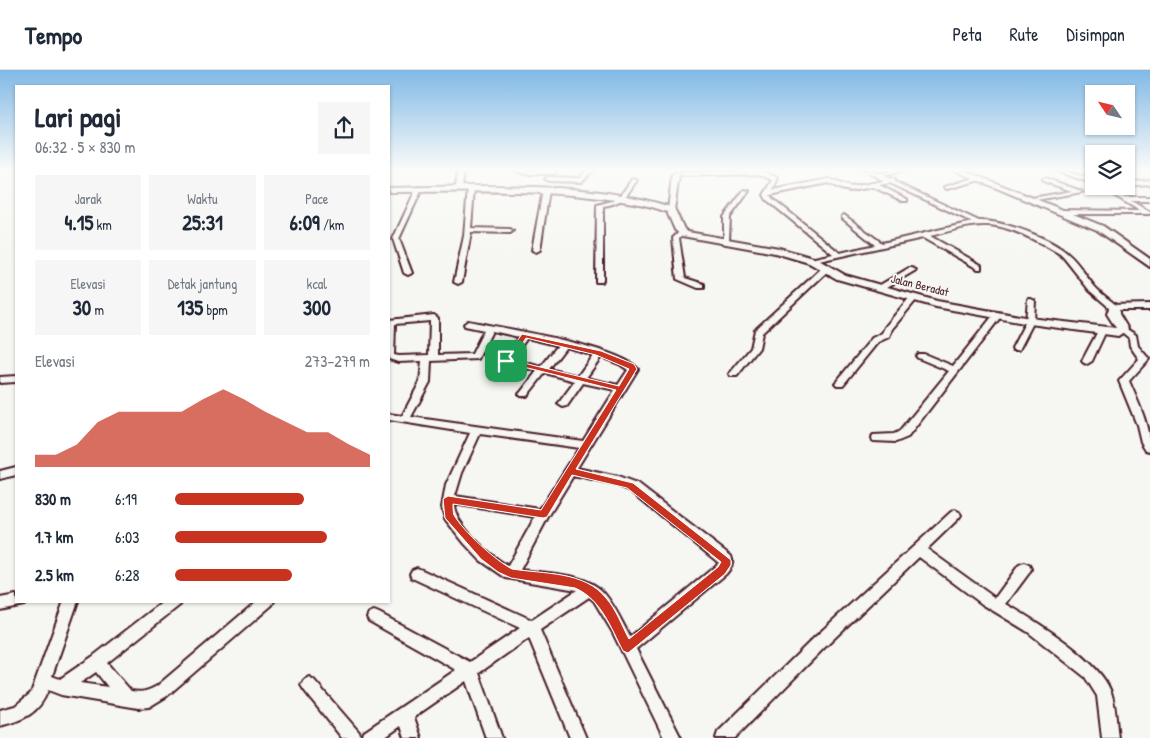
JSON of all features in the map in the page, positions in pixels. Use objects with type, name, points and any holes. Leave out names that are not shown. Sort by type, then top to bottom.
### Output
[{"type":"street","points":[[408,273],[396,239],[414,200]]},
{"type":"street","points":[[458,282],[468,230],[470,200]]},
{"type":"street","points":[[536,250],[542,200]]},
{"type":"street","points":[[599,280],[600,205],[614,203],[619,200]]},
{"type":"street","points":[[626,200],[671,210]]},
{"type":"street","points":[[672,200],[671,210],[682,232],[676,238],[681,279],[701,286]]},
{"type":"street","points":[[726,241],[727,217],[739,200]]},
{"type":"street","points":[[770,200],[838,255]]},
{"type":"street","points":[[932,200],[978,223]]},
{"type":"street","points":[[1032,200],[1100,228],[1150,264]]},
{"type":"street","points":[[1125,200],[1149,214]]},
{"type":"street","points":[[1061,212],[1149,214]]},
{"type":"street","points":[[844,217],[881,246]]},
{"type":"street","points":[[813,261],[978,223],[1000,224],[1057,249],[1066,255],[1089,288],[1114,307],[1150,307]]},
{"type":"street","points":[[468,230],[510,231]]},
{"type":"street","name":"Jalan Beradat","points":[[682,232],[776,250],[813,261],[841,277],[913,299],[1030,321],[1118,332],[1122,329]]},
{"type":"street","points":[[925,236],[978,267]]},
{"type":"street","points":[[734,374],[755,348],[758,332],[826,269]]},
{"type":"street","points":[[879,288],[912,270]]},
{"type":"street","points":[[840,383],[874,340],[886,334],[913,299]]},
{"type":"street","points":[[1016,348],[1030,321],[1031,301]]},
{"type":"street","points":[[1114,307],[1112,314],[1122,329],[1133,337],[1134,346],[1144,359],[1124,381],[1142,424],[1146,442],[1150,447]]},
{"type":"street","points":[[877,438],[896,438],[904,434],[998,315]]},
{"type":"street","points":[[405,419],[425,382],[430,357],[434,318],[392,321],[390,357],[398,359],[430,357],[476,356],[489,328]]},
{"type":"street","points":[[468,324],[599,353],[632,366],[633,369],[543,514],[511,574]]},
{"type":"street","points":[[1086,361],[1102,330]]},
{"type":"street","points":[[496,376],[524,336]]},
{"type":"street","points":[[524,394],[563,345]]},
{"type":"street","points":[[564,404],[599,353]]},
{"type":"street","points":[[921,356],[956,370]]},
{"type":"street","points":[[506,361],[621,389]]},
{"type":"street","points":[[0,380],[15,379]]},
{"type":"street","points":[[390,417],[586,445]]},
{"type":"street","points":[[476,430],[448,499],[447,512],[451,519],[484,556],[511,574],[571,582],[589,588],[603,602],[673,738]]},
{"type":"street","points":[[0,475],[15,471]]},
{"type":"street","points":[[570,471],[630,485],[726,560],[726,565],[722,570],[628,648]]},
{"type":"street","points":[[448,499],[543,514]]},
{"type":"street","points":[[724,738],[955,515]]},
{"type":"street","points":[[918,550],[979,595],[1034,626],[1090,672],[1104,694],[1110,738]]},
{"type":"street","points":[[997,606],[1024,569]]},
{"type":"street","points":[[417,574],[532,627],[578,738]]},
{"type":"street","points":[[370,738],[589,588]]},
{"type":"street","points":[[0,604],[15,602]]},
{"type":"street","points":[[0,718],[20,713],[37,698],[70,603]]},
{"type":"street","points":[[61,687],[172,603]]},
{"type":"street","points":[[42,680],[61,687],[143,701],[156,696],[265,603]]},
{"type":"street","points":[[374,617],[470,670],[494,738]]},
{"type":"street","points":[[96,662],[126,697]]},
{"type":"street","points":[[309,685],[353,738]]},
{"type":"street","points":[[405,715],[413,738]]},
{"type":"route","points":[[506,361],[524,336],[599,353],[632,366],[633,369],[621,389],[570,471],[630,485],[726,560],[726,565],[722,570],[628,648],[603,602],[589,588],[576,583],[511,574],[484,556],[447,512],[448,499],[543,514],[621,389],[506,361]]}]
